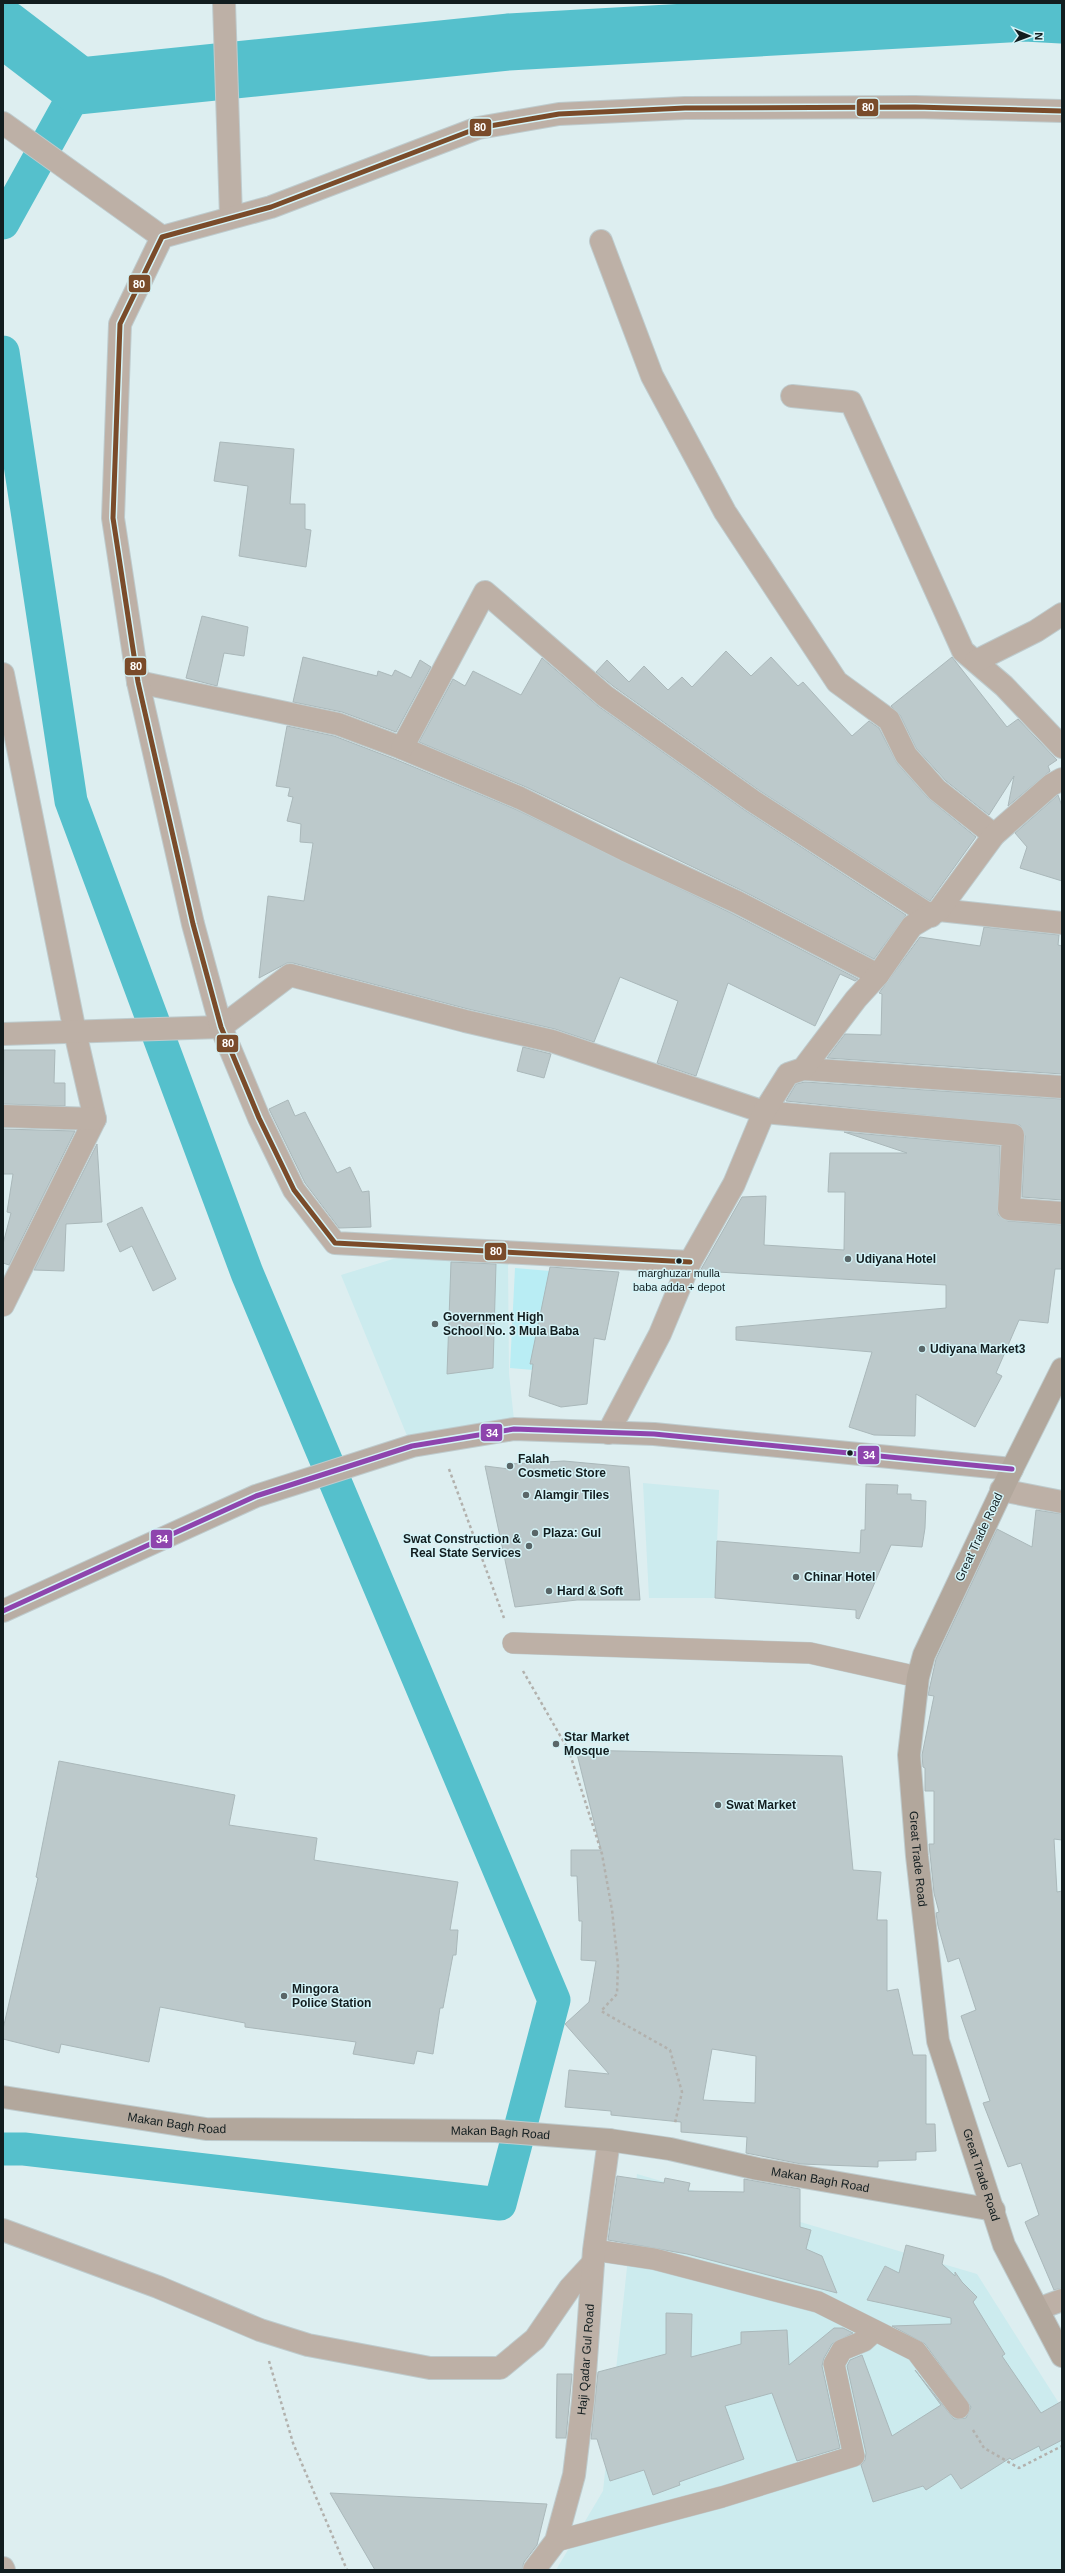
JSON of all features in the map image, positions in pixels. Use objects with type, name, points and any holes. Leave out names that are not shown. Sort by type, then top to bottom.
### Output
[{"type":"main road","name":"Great Trade Road","points":[[1062,1369],[1001,1490],[924,1655],[918,1677],[909,1754],[917,1856],[938,2041],[994,2210],[1004,2245],[1062,2356]]},
{"type":"main road","points":[[3,1611],[256,1496],[412,1446],[514,1429],[654,1434],[1012,1469]]},
{"type":"main road","name":"Makan Bagh Road","points":[[3,2097],[206,2129],[496,2132],[610,2140],[670,2149],[758,2169],[994,2210]]},
{"type":"street","points":[[224,5],[230,209]]},
{"type":"street","points":[[690,1262],[334,1243],[294,1190],[260,1118],[221,1027],[193,924],[138,682],[113,518],[120,324],[162,237],[230,209],[271,207],[478,128],[559,114],[685,108],[915,107],[1062,111]]},
{"type":"street","points":[[3,123],[162,237]]},
{"type":"street","points":[[601,241],[652,376],[725,512],[837,682],[889,720],[906,756],[937,790],[994,835]]},
{"type":"street","points":[[792,396],[850,402],[963,651],[1004,686],[1062,747]]},
{"type":"street","points":[[402,748],[485,592],[605,696],[753,801],[935,913],[1062,923]]},
{"type":"street","points":[[976,661],[1036,631],[1062,614]]},
{"type":"street","points":[[3,674],[75,1032],[95,1119],[3,1305]]},
{"type":"street","points":[[138,682],[338,724],[402,748],[520,798],[625,850],[737,902],[878,975]]},
{"type":"street","points":[[803,1069],[856,999],[878,975],[912,926],[935,913],[994,835],[1051,785],[1062,779]]},
{"type":"street","points":[[3,1034],[221,1027],[290,975],[465,1021],[552,1041],[764,1112],[1013,1134],[1009,1210],[1062,1213]]},
{"type":"street","points":[[608,1433],[660,1334],[690,1262],[734,1184],[764,1112],[788,1074],[803,1069],[1062,1087]]},
{"type":"street","points":[[3,1116],[95,1119]]},
{"type":"street","points":[[1001,1490],[1062,1502]]},
{"type":"street","points":[[512,1643],[810,1653],[918,1677]]},
{"type":"street","name":"Haji Qadar Gul Road","points":[[534,2570],[556,2541],[574,2475],[583,2401],[594,2256],[610,2140]]},
{"type":"street","points":[[3,2230],[158,2287],[260,2330],[308,2345],[430,2368],[500,2368],[534,2339],[594,2256],[654,2259],[818,2302],[916,2351],[960,2408]]},
{"type":"street","points":[[1038,2309],[1062,2300]]},
{"type":"street","points":[[556,2541],[722,2498],[854,2456],[834,2364],[842,2350],[864,2341],[875,2331]]},
{"type":"path","points":[[439,1442],[522,1670],[569,1751],[602,1854],[618,1965],[617,1994],[601,2011],[670,2050],[682,2092],[670,2149]]},
{"type":"path","points":[[260,2330],[293,2443],[347,2570]]},
{"type":"path","points":[[960,2408],[984,2448],[1019,2468],[1062,2446]]},
{"type":"shaded area","name":"Government High School No. 3 Mula Baba","points":[[433,1255],[508,1262],[509,1374],[515,1429],[410,1443],[341,1275],[393,1259]]},
{"type":"shaded area","points":[[515,1268],[550,1271],[533,1370],[510,1368]]},
{"type":"shaded area","points":[[643,1483],[719,1490],[715,1598],[649,1598]]},
{"type":"shaded area","points":[[637,2174],[977,2274],[1062,2408],[1062,2570],[556,2570],[603,2491]]},
{"type":"building","points":[[220,442],[294,449],[290,504],[305,504],[305,529],[311,530],[306,567],[239,556],[248,486],[214,481]]},
{"type":"building","points":[[202,616],[248,627],[244,656],[224,653],[217,686],[186,678]]},
{"type":"building","points":[[726,651],[751,676],[771,657],[798,686],[803,682],[852,736],[869,721],[879,728],[897,763],[928,798],[976,837],[930,901],[760,791],[613,686],[596,672],[607,660],[629,682],[644,666],[668,690],[682,677],[692,687]]},
{"type":"building","points":[[303,657],[377,676],[378,671],[392,676],[395,670],[411,678],[420,660],[431,667],[396,732],[342,712],[293,702]]},
{"type":"building","points":[[952,657],[1007,727],[1018,719],[1057,760],[1048,766],[1050,771],[1008,806],[1014,776],[989,815],[946,781],[916,748],[900,715],[891,706]]},
{"type":"building","points":[[542,658],[598,706],[746,811],[906,915],[874,959],[743,891],[526,787],[419,742],[453,679],[465,686],[473,671],[521,695]]},
{"type":"building","points":[[287,726],[334,736],[397,760],[515,809],[731,913],[858,979],[855,981],[840,974],[815,1026],[728,983],[696,1076],[657,1063],[678,1001],[620,977],[594,1042],[555,1029],[468,1009],[293,963],[287,963],[259,978],[268,896],[304,901],[313,843],[300,842],[301,824],[287,821],[293,797],[288,796],[290,788],[276,786]]},
{"type":"building","points":[[1058,795],[1062,806],[1062,881],[1020,868],[1027,847],[1015,833]]},
{"type":"building","points":[[984,927],[1059,935],[1058,945],[1062,946],[1062,1074],[827,1058],[845,1034],[881,1035],[882,994],[879,993],[920,937],[980,946]]},
{"type":"building","points":[[523,1047],[551,1054],[544,1078],[517,1071]]},
{"type":"building","points":[[4,1050],[55,1050],[54,1083],[65,1083],[65,1106],[3,1104]]},
{"type":"building","points":[[805,1082],[1062,1099],[1062,1200],[1022,1197],[1025,1136],[1020,1125],[786,1101],[796,1084]]},
{"type":"building","points":[[288,1100],[295,1116],[305,1112],[337,1173],[350,1167],[362,1192],[369,1191],[371,1227],[339,1228],[305,1183],[269,1109]]},
{"type":"building","points":[[3,1129],[75,1131],[9,1265],[3,1263],[3,1244],[11,1213],[7,1212],[13,1174],[3,1174]]},
{"type":"building","points":[[844,1132],[1000,1146],[998,1215],[1008,1221],[1062,1225],[1062,1269],[1055,1269],[1048,1323],[1019,1320],[996,1373],[1002,1376],[975,1427],[916,1394],[915,1436],[874,1435],[849,1427],[872,1352],[736,1340],[736,1327],[946,1308],[946,1285],[700,1271],[742,1197],[766,1196],[764,1245],[844,1250],[845,1192],[828,1192],[830,1153],[907,1153]]},
{"type":"building","points":[[97,1144],[102,1222],[66,1224],[64,1271],[34,1270]]},
{"type":"building","points":[[142,1207],[176,1279],[153,1291],[132,1246],[120,1252],[107,1224]]},
{"type":"building","points":[[451,1262],[496,1264],[493,1368],[447,1374]]},
{"type":"building","points":[[550,1267],[619,1272],[605,1340],[594,1338],[587,1404],[561,1407],[529,1396],[533,1364],[530,1364]]},
{"type":"building","points":[[564,1461],[629,1467],[640,1600],[577,1600],[515,1607],[485,1466],[509,1469],[510,1464]]},
{"type":"building","name":"Chinar Hotel","points":[[866,1484],[898,1485],[897,1494],[911,1494],[911,1500],[926,1501],[925,1528],[922,1547],[891,1545],[859,1619],[856,1618],[856,1610],[715,1598],[717,1541],[860,1553],[861,1530],[865,1530]]},
{"type":"building","points":[[1036,1510],[1062,1514],[1062,1840],[1054,1839],[1057,1892],[1062,1891],[1062,2288],[1054,2290],[1025,2222],[1039,2215],[1021,2163],[1008,2167],[983,2103],[990,2101],[961,2016],[976,2010],[959,1958],[948,1962],[938,1926],[936,1913],[939,1912],[934,1893],[929,1844],[934,1844],[934,1791],[925,1791],[925,1768],[923,1767],[922,1755],[934,1696],[928,1695],[936,1659],[997,1529],[1032,1547]]},
{"type":"building","points":[[576,1750],[842,1756],[853,1870],[881,1872],[877,1920],[887,1920],[887,1991],[898,1989],[913,2055],[926,2055],[926,2124],[935,2124],[936,2151],[916,2152],[916,2160],[878,2161],[878,2167],[801,2164],[746,2153],[747,2137],[681,2132],[681,2122],[611,2115],[611,2111],[565,2107],[569,2070],[609,2074],[565,2024],[589,2002],[596,1961],[581,1960],[582,1921],[579,1921],[577,1876],[571,1876],[571,1850],[601,1850]],"holes":[[[712,2049],[756,2056],[755,2103],[703,2100]]]},
{"type":"building","points":[[59,1761],[235,1795],[229,1825],[317,1838],[314,1860],[458,1882],[450,1930],[458,1930],[456,1955],[453,1955],[443,2008],[440,2008],[433,2054],[417,2051],[414,2064],[353,2054],[356,2042],[245,2027],[245,2023],[160,2007],[149,2062],[61,2044],[59,2053],[3,2039],[3,2029],[38,1878],[36,1877]]},
{"type":"building","points":[[617,2176],[664,2183],[665,2178],[690,2183],[688,2191],[744,2192],[744,2179],[800,2189],[800,2227],[811,2230],[806,2249],[822,2256],[837,2293],[687,2254],[608,2240]]},
{"type":"building","points":[[906,2245],[944,2255],[942,2264],[955,2276],[955,2272],[962,2282],[977,2297],[973,2302],[1005,2354],[1002,2356],[1041,2413],[1062,2401],[1062,2440],[1041,2451],[1039,2446],[1012,2460],[1010,2458],[961,2489],[951,2474],[926,2490],[923,2486],[873,2502],[861,2465],[865,2460],[866,2453],[847,2366],[850,2360],[862,2355],[892,2436],[941,2405],[915,2370],[954,2419],[966,2418],[971,2407],[925,2344],[892,2326],[951,2324],[951,2318],[867,2300],[885,2266],[899,2273]]},
{"type":"building","points":[[666,2313],[692,2314],[691,2357],[741,2344],[741,2332],[787,2330],[789,2365],[834,2328],[843,2328],[853,2333],[832,2344],[824,2358],[822,2366],[840,2448],[797,2461],[772,2393],[725,2406],[744,2459],[679,2482],[680,2485],[653,2495],[644,2470],[610,2481],[597,2439],[591,2439],[598,2372],[666,2354]]},
{"type":"building","points":[[557,2374],[572,2374],[566,2438],[556,2438]]},
{"type":"building","points":[[330,2493],[547,2504],[537,2545],[524,2562],[522,2570],[375,2570]]},
{"type":"waterway","points":[[3,28],[79,86],[508,42],[1025,13],[1062,15]]},
{"type":"waterway","points":[[3,223],[79,86]]},
{"type":"waterway","points":[[3,352],[71,801],[247,1273],[554,2000],[500,2204],[24,2149],[3,2149]]},
{"type":"transit line","name":"80","points":[[690,1262],[335,1243],[294,1190],[259,1118],[221,1027],[193,924],[138,682],[113,518],[120,324],[162,237],[271,207],[478,128],[559,114],[685,108],[915,107],[1062,111]]},
{"type":"transit line","name":"34","points":[[3,1611],[256,1496],[412,1446],[514,1429],[654,1434],[1012,1469]]},
{"type":"place","name":"Udiyana Hotel","points":[[848,1259]]},
{"type":"place","name":"marghuzar mulla baba adda + depot","points":[[679,1261]]},
{"type":"place","name":"Government High School No. 3 Mula Baba","points":[[435,1324]]},
{"type":"place","name":"Udiyana Market3","points":[[922,1349]]},
{"type":"place","name":"Falah Cosmetic Store","points":[[510,1466]]},
{"type":"place","name":"Alamgir Tiles","points":[[526,1495]]},
{"type":"place","name":"Plaza: Gul","points":[[535,1533]]},
{"type":"place","name":"Swat Construction & Real State Services","points":[[529,1546]]},
{"type":"place","name":"Chinar Hotel","points":[[796,1577]]},
{"type":"place","name":"Hard & Soft","points":[[549,1591]]},
{"type":"place","name":"Star Market Mosque","points":[[556,1744]]},
{"type":"place","name":"Swat Market","points":[[718,1805]]},
{"type":"place","name":"Mingora Police Station","points":[[284,1996]]}]
